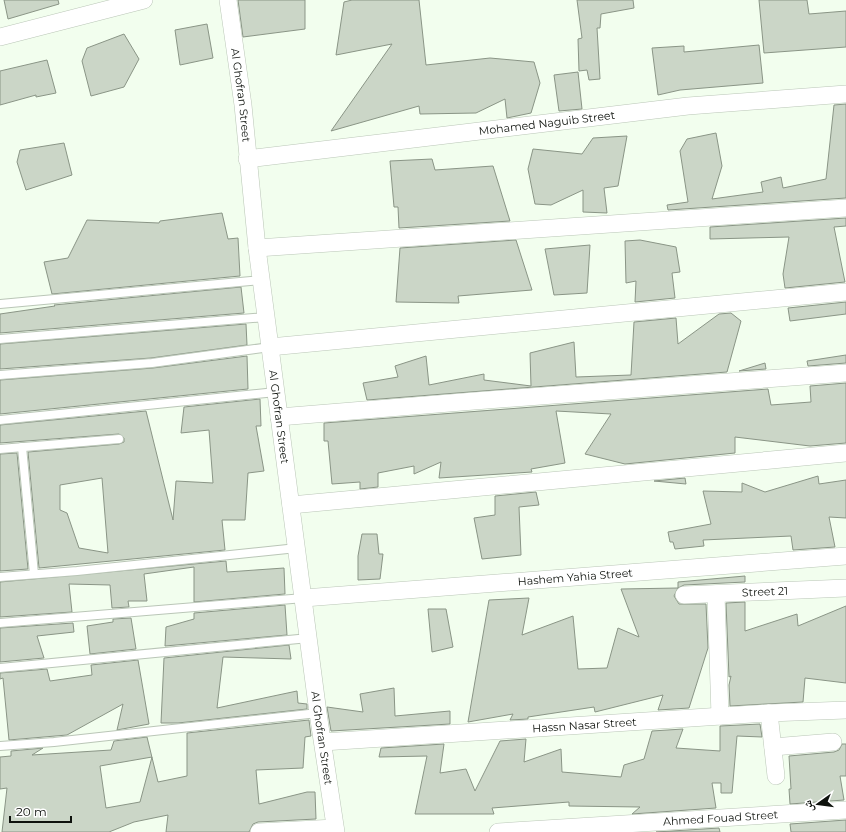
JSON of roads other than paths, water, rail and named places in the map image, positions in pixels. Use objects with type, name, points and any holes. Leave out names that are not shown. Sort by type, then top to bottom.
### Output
[{"type":"street","points":[[0,37],[144,0]]},
{"type":"street","name":"Al Ghofran Street","points":[[228,0],[235,42],[257,248],[318,713],[335,830]]},
{"type":"street","name":"Mohamed Naguib Street","points":[[248,159],[688,106],[846,94]]},
{"type":"street","points":[[257,248],[846,208]]},
{"type":"street","points":[[270,347],[846,292]]},
{"type":"street","points":[[279,417],[474,400],[846,373]]},
{"type":"street","points":[[291,505],[846,453]]},
{"type":"street","name":"Hashem Yahia Street","points":[[304,598],[846,556]]},
{"type":"street","name":"Street 21","points":[[684,596],[846,588]]},
{"type":"street","points":[[716,594],[720,716]]},
{"type":"street","name":"Hassn Nasar Street","points":[[323,742],[769,713],[846,710]]},
{"type":"street","points":[[769,713],[776,776]]},
{"type":"street","points":[[773,747],[833,742]]},
{"type":"street","name":"Ahmed Fouad Street","points":[[498,832],[846,810]]},
{"type":"street","points":[[259,832],[335,830]]},
{"type":"lane","points":[[0,304],[262,280]]},
{"type":"lane","points":[[0,339],[266,317]]},
{"type":"lane","points":[[0,375],[152,362],[270,347]]},
{"type":"lane","points":[[0,420],[276,392]]},
{"type":"lane","points":[[0,449],[119,439]]},
{"type":"lane","points":[[22,447],[34,574]]},
{"type":"lane","points":[[0,577],[77,571],[297,548]]},
{"type":"lane","points":[[0,623],[304,598]]},
{"type":"lane","points":[[0,668],[308,638]]},
{"type":"lane","points":[[0,746],[54,742],[318,713]]}]
